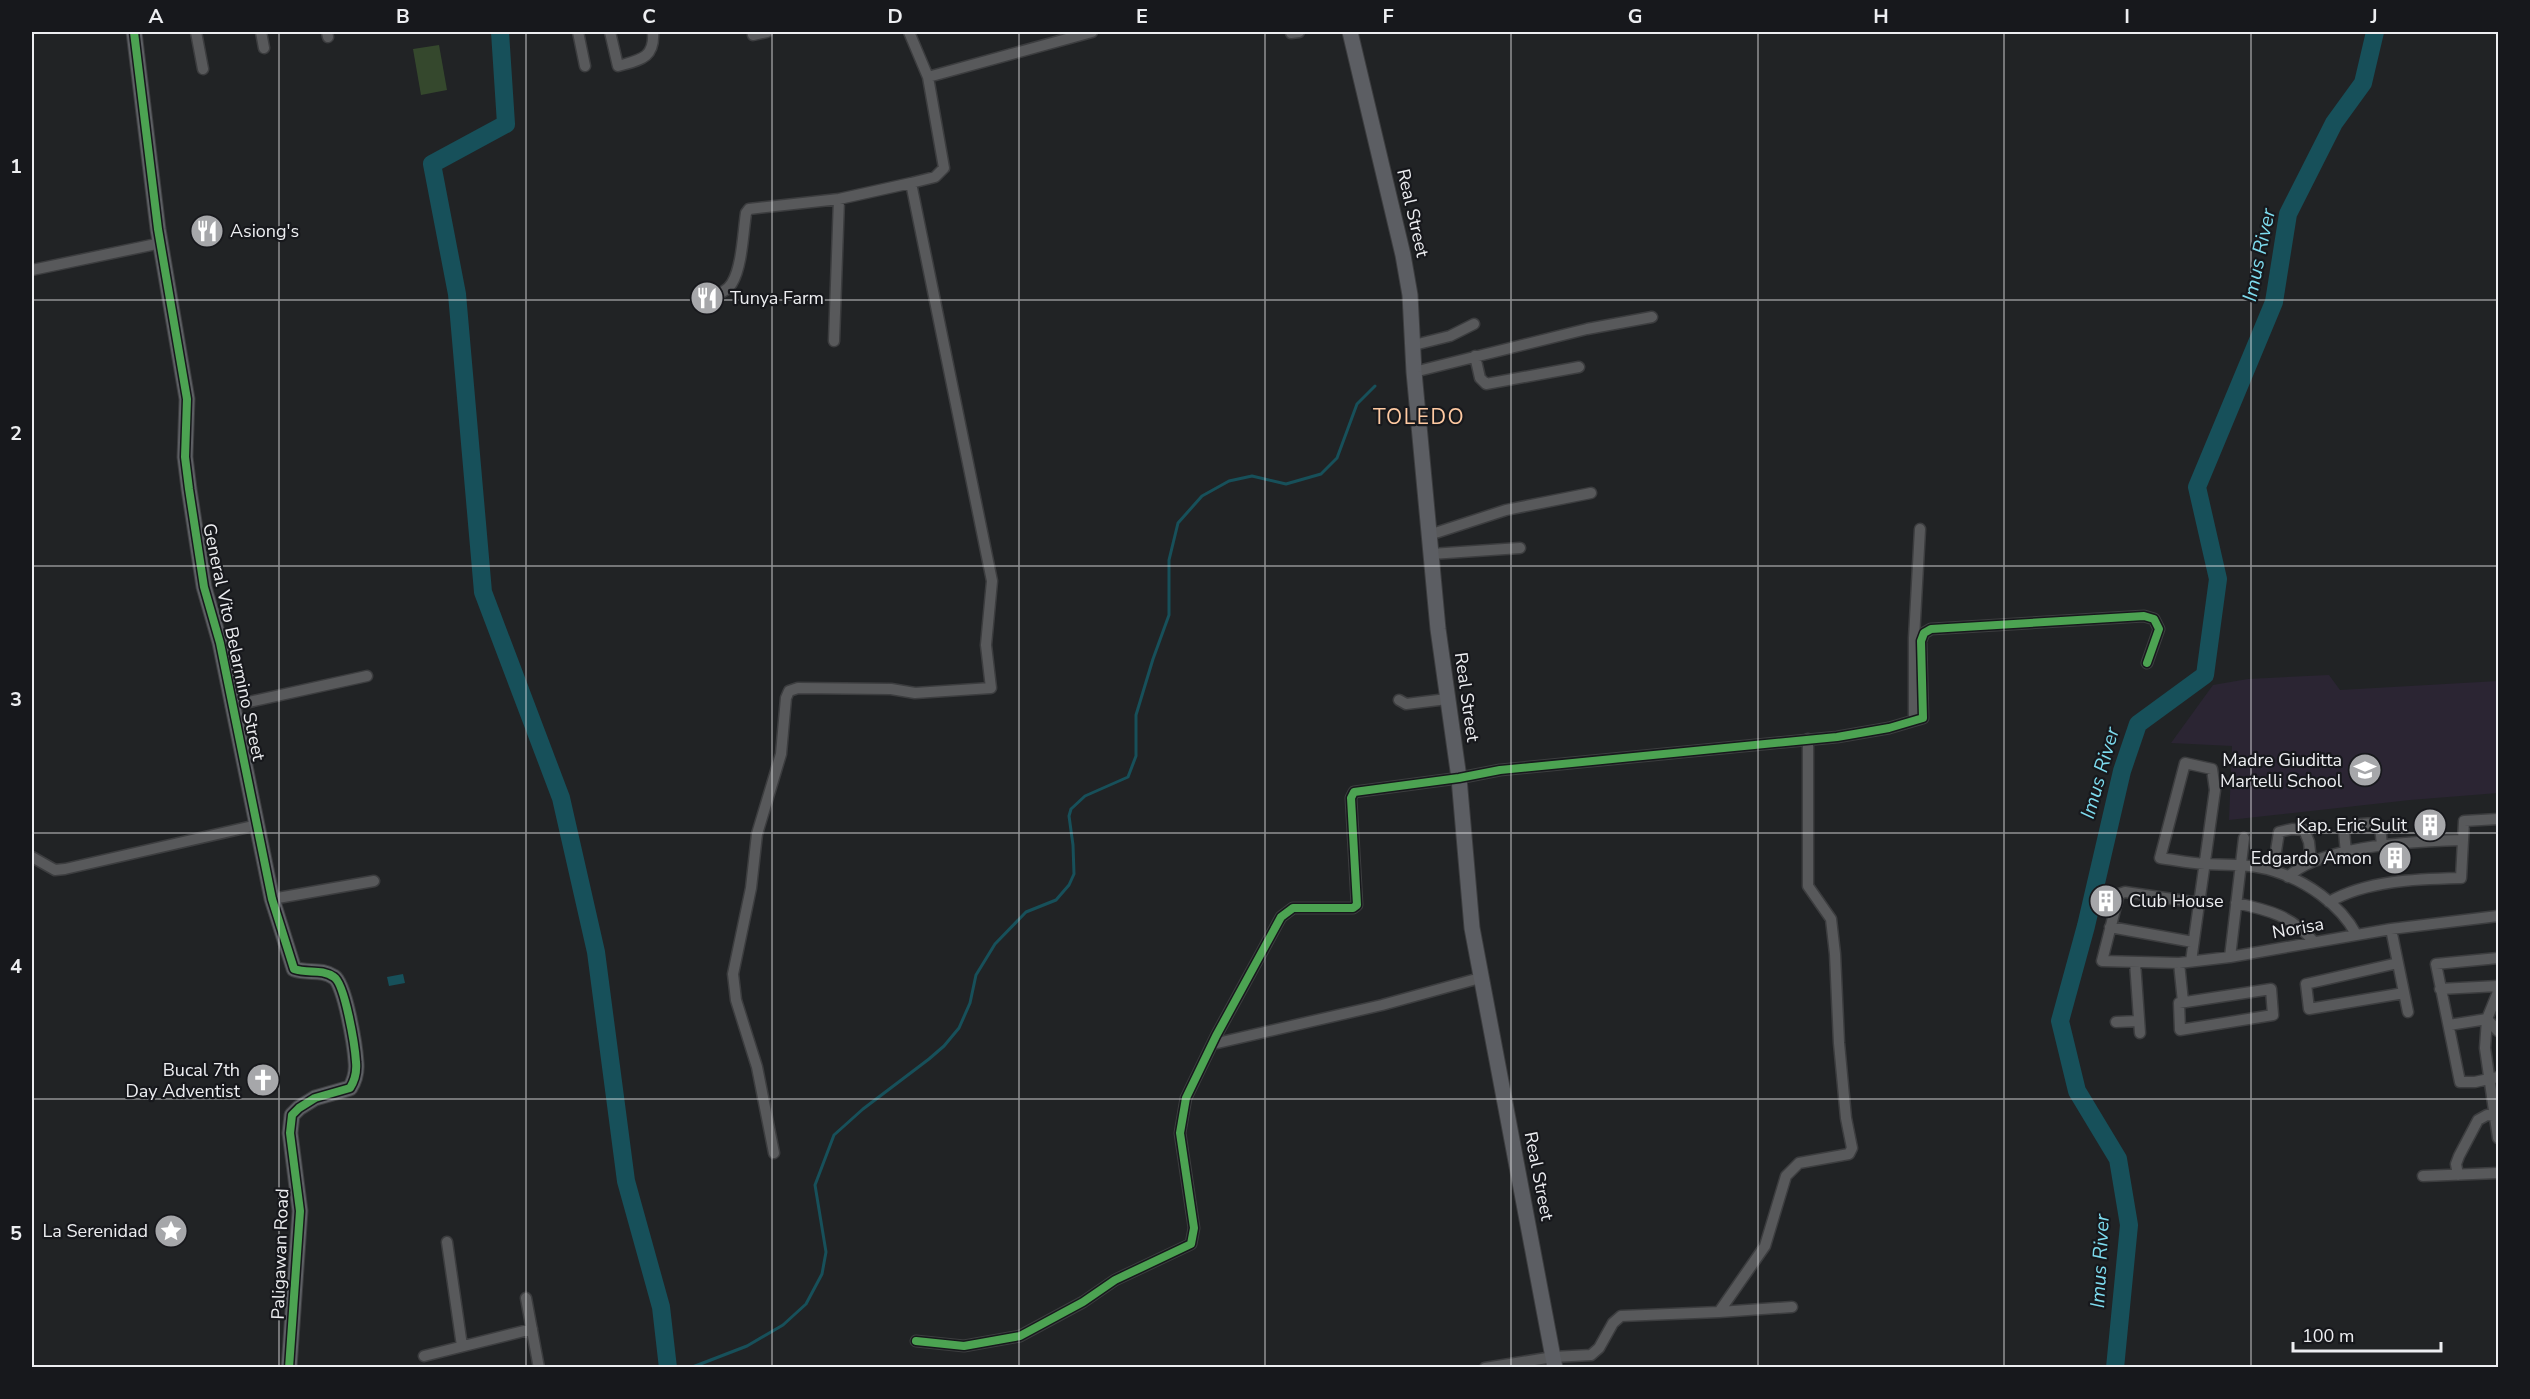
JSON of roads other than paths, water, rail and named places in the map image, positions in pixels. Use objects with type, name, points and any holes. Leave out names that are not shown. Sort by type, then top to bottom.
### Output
[{"type":"street","name":"General Vito Belarmino Street","points":[[134,32],[161,243],[186,399],[185,457],[202,580],[220,644],[272,899],[294,969]]},
{"type":"street","points":[[196,32],[203,69]]},
{"type":"street","points":[[261,32],[264,48]]},
{"type":"street","points":[[578,32],[585,66]]},
{"type":"street","points":[[610,32],[618,66],[643,59],[652,49],[653,32]]},
{"type":"street","points":[[753,35],[768,32]]},
{"type":"street","points":[[708,297],[723,293],[732,284],[737,271],[746,213],[749,209],[839,199],[935,177],[944,168],[927,77],[909,32]]},
{"type":"street","points":[[927,77],[1092,32]]},
{"type":"street","name":"Real Street","points":[[1350,32],[1403,255],[1410,295],[1414,372],[1429,535],[1447,699],[1459,778],[1471,916],[1480,978],[1554,1362]]},
{"type":"street","points":[[774,1153],[758,1067],[736,1000],[733,974],[751,888],[758,834],[781,754],[786,698],[789,691],[798,688],[891,689],[915,693],[991,688],[986,645],[992,581],[911,183]]},
{"type":"street","points":[[834,341],[839,199]]},
{"type":"street","points":[[32,270],[161,243]]},
{"type":"street","points":[[1414,372],[1587,329],[1652,317]]},
{"type":"street","points":[[1414,345],[1450,336],[1474,324]]},
{"type":"street","points":[[1475,356],[1480,378],[1486,384],[1579,367]]},
{"type":"street","points":[[1429,535],[1506,510],[1591,493]]},
{"type":"street","points":[[1914,720],[1914,638],[1920,529]]},
{"type":"street","points":[[1431,554],[1520,548]]},
{"type":"street","points":[[916,1341],[964,1346],[1020,1336],[1083,1302],[1115,1280],[1191,1244],[1194,1228],[1180,1133],[1186,1098],[1281,917],[1288,910],[1353,908],[1357,905],[1352,793],[1500,770],[1808,739],[1888,728],[1923,718],[1921,641],[1924,633],[1931,629],[2144,616],[2154,619],[2159,629],[2147,663]]},
{"type":"street","points":[[231,706],[367,676]]},
{"type":"street","points":[[1400,700],[1406,704],[1447,699]]},
{"type":"street","points":[[1719,1312],[1765,1246],[1786,1176],[1799,1163],[1849,1154],[1852,1148],[1846,1118],[1839,1043],[1831,919],[1809,886],[1808,739]]},
{"type":"street","points":[[2191,962],[2193,942],[2205,864],[2215,790],[2212,769],[2185,763],[2160,858],[2205,864],[2241,865],[2273,870],[2288,876],[2330,902],[2356,934]]},
{"type":"street","points":[[2330,902],[2344,894],[2371,887],[2430,879],[2461,878],[2464,821],[2499,819]]},
{"type":"street","points":[[2346,853],[2344,831],[2349,827],[2373,823],[2380,826],[2382,845]]},
{"type":"street","points":[[32,857],[55,870],[65,869],[256,825]]},
{"type":"street","points":[[2273,870],[2279,832],[2292,829],[2304,830],[2309,842],[2311,861]]},
{"type":"street","points":[[2229,957],[2244,838]]},
{"type":"street","points":[[2288,876],[2299,866],[2311,861],[2382,845],[2463,840]]},
{"type":"street","points":[[272,899],[374,881]]},
{"type":"street","points":[[2193,942],[2110,927],[2120,894],[2125,892],[2199,903]]},
{"type":"street","points":[[2236,903],[2263,909],[2286,918],[2301,927],[2314,942]]},
{"type":"street","name":"Norisa","points":[[2110,927],[2102,961],[2179,963],[2229,957],[2356,934],[2499,916]]},
{"type":"street","points":[[2391,929],[2408,1012]]},
{"type":"street","points":[[2494,1078],[2460,1082],[2436,964],[2499,958]]},
{"type":"street","points":[[2135,962],[2140,1033]]},
{"type":"street","points":[[2179,963],[2184,1002]]},
{"type":"street","points":[[2398,963],[2306,984],[2309,1009],[2404,993]]},
{"type":"street","name":"Paligawan Road","points":[[289,1368],[300,1211],[290,1133],[292,1115],[298,1108],[315,1098],[350,1088],[356,1079],[357,1062],[342,990],[336,978],[321,971],[304,973],[294,969]]},
{"type":"street","points":[[1213,1044],[1382,1005],[1480,978]]},
{"type":"street","points":[[2440,989],[2499,986]]},
{"type":"street","points":[[2271,989],[2273,1015],[2180,1030],[2179,1003],[2184,1002],[2271,989]]},
{"type":"street","points":[[2499,992],[2487,1019],[2485,1048],[2494,1078],[2499,1138]]},
{"type":"street","points":[[2449,1025],[2487,1019]]},
{"type":"street","points":[[2487,1019],[2499,1031]]},
{"type":"street","points":[[2116,1022],[2139,1021]]},
{"type":"street","points":[[2458,1175],[2456,1164],[2478,1120],[2487,1115],[2496,1116]]},
{"type":"street","points":[[2423,1176],[2499,1173]]},
{"type":"street","points":[[447,1242],[462,1346]]},
{"type":"street","points":[[526,1298],[539,1368]]},
{"type":"street","points":[[1485,1368],[1554,1362],[1591,1355],[1599,1348],[1613,1323],[1621,1316],[1792,1307]]},
{"type":"street","points":[[424,1356],[532,1329]]},
{"type":"water","points":[[403,974],[405,983],[389,986],[387,977]]},
{"type":"waterway","points":[[500,32],[506,124],[432,164],[457,294],[483,592],[561,798],[596,952],[626,1181],[661,1307],[668,1368]]},
{"type":"waterway","name":"Imus River","points":[[2115,1368],[2129,1225],[2118,1159],[2077,1091],[2060,1021],[2086,926],[2122,771],[2138,724],[2205,675],[2218,579],[2197,487],[2274,302],[2288,214],[2334,123],[2363,83],[2375,32]]},
{"type":"waterway","points":[[690,1368],[747,1346],[783,1325],[806,1304],[822,1274],[826,1252],[815,1185],[834,1135],[863,1109],[944,1046],[959,1028],[970,1003],[976,975],[995,944],[1026,912],[1056,900],[1069,885],[1074,874],[1069,816],[1071,809],[1085,796],[1128,777],[1136,756],[1136,715],[1169,615],[1169,560],[1178,523],[1202,496],[1229,481],[1252,476],[1286,484],[1321,474],[1337,458],[1357,404],[1375,386]]},
{"type":"place","name":"Asiong's","points":[[207,231]]},
{"type":"place","name":"Tunya Farm","points":[[707,298]]},
{"type":"place","name":"Madre Giuditta Martelli School","points":[[2365,770]]},
{"type":"place","name":"Kap. Eric Sulit","points":[[2430,825]]},
{"type":"place","name":"Edgardo Amon","points":[[2395,858]]},
{"type":"place","name":"Club House","points":[[2106,901]]},
{"type":"place","name":"Bucal 7th Day Adventist","points":[[263,1080]]},
{"type":"place","name":"La Serenidad","points":[[171,1231]]},
{"type":"district","name":"TOLEDO","points":[[1419,417]]}]
